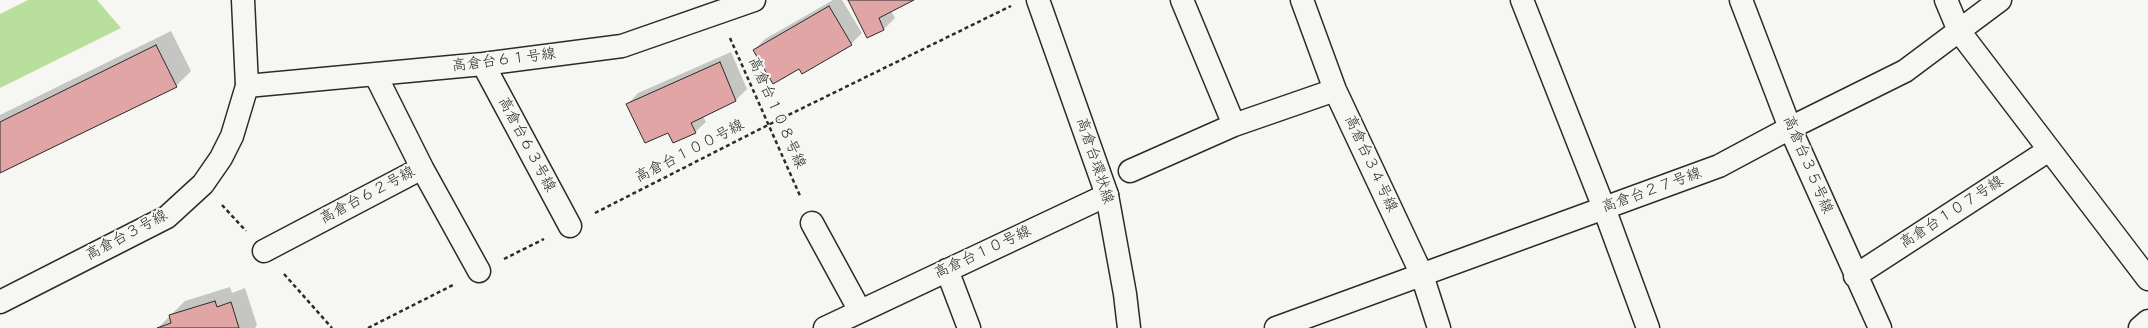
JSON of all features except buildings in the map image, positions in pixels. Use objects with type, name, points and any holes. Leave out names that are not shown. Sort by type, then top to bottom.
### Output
[{"type":"street","name":"高倉台３号線","points":[[0,302],[167,217],[204,184],[221,158],[232,136],[247,86],[243,0]]},
{"type":"street","name":"高倉台６１号線","points":[[247,86],[483,64],[622,46],[754,0]]},
{"type":"street","points":[[1182,0],[1234,125]]},
{"type":"street","name":"高倉台３４号線","points":[[1302,0],[1335,90],[1422,276],[1439,328]]},
{"type":"street","points":[[1522,0],[1604,208],[1648,328]]},
{"type":"street","name":"高倉台３５号線","points":[[1741,0],[1790,128],[1855,276],[1880,328]]},
{"type":"street","points":[[1946,0],[1959,31],[2148,279]]},
{"type":"street","name":"高倉台２７号線","points":[[1276,328],[1422,276],[1719,166],[1790,128],[1905,72],[2000,0]]},
{"type":"street","name":"高倉台環状線","points":[[1028,2],[1050,35],[1107,195],[1125,294],[1129,328]]},
{"type":"street","name":"高倉台６３号線","points":[[483,64],[570,226]]},
{"type":"street","name":"高倉台６２号線","points":[[264,251],[422,168],[375,74]]},
{"type":"street","points":[[1130,171],[1234,125],[1335,90]]},
{"type":"street","name":"高倉台１０７号線","points":[[1855,276],[2050,150]]},
{"type":"street","points":[[422,168],[479,272]]},
{"type":"street","name":"高倉台１０号線","points":[[825,328],[1107,195]]},
{"type":"street","points":[[812,223],[860,311]]},
{"type":"street","points":[[947,270],[969,328]]},
{"type":"street","points":[[2140,328],[2148,321]]},
{"type":"path","name":"高倉台１００号線","points":[[368,328],[770,124],[1028,2]]},
{"type":"path","name":"高倉台１０８号線","points":[[718,12],[770,124],[812,223]]},
{"type":"green space","points":[[28,0],[97,0],[121,28],[0,88],[0,14]]}]
